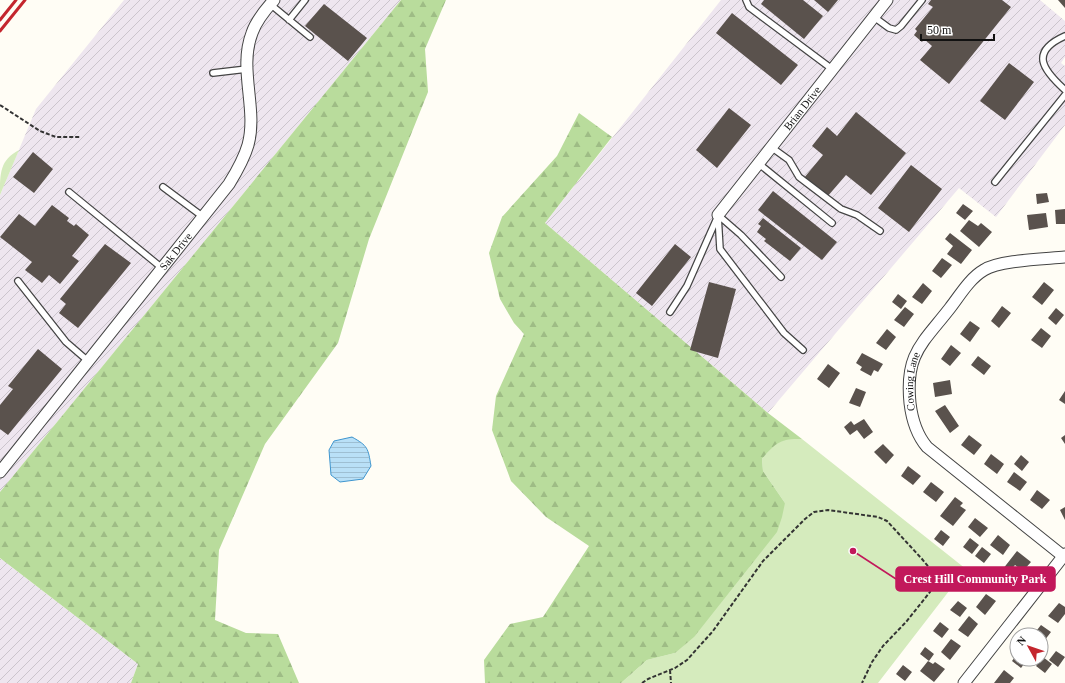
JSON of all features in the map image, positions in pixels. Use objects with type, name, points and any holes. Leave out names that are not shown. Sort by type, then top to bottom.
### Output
[{"type":"street","name":"Brian Drive","points":[[718,216],[887,0]]},
{"type":"street","name":"Sak Drive","points":[[0,472],[202,216],[229,184],[240,166],[248,145],[251,118],[247,70],[252,33],[262,14],[272,2]]},
{"type":"street","name":"Cowing Lane","points":[[1064,555],[927,447],[920,438],[913,422],[909,377],[912,360],[921,345],[972,280],[983,270],[998,265],[1065,256]]},
{"type":"street","points":[[964,683],[1064,555]]},
{"type":"lane","points":[[289,20],[305,0]]},
{"type":"lane","points":[[746,0],[749,7],[832,69]]},
{"type":"lane","points":[[874,17],[889,28],[896,30],[922,0]]},
{"type":"lane","points":[[272,2],[289,20],[310,37]]},
{"type":"lane","points":[[1065,36],[1056,40],[1047,48],[1043,56],[1043,65],[1049,75],[1065,90]]},
{"type":"lane","points":[[213,73],[247,70]]},
{"type":"lane","points":[[995,182],[1065,95]]},
{"type":"lane","points":[[771,147],[789,160],[799,177],[841,209],[857,215],[880,231]]},
{"type":"lane","points":[[758,164],[832,223]]},
{"type":"lane","points":[[163,187],[202,216]]},
{"type":"lane","points":[[69,192],[162,268]]},
{"type":"lane","points":[[718,216],[741,235],[781,277]]},
{"type":"lane","points":[[670,312],[687,286],[718,216]]},
{"type":"lane","points":[[718,216],[720,249],[784,333],[803,350]]},
{"type":"lane","points":[[18,281],[66,342],[88,361]]},
{"type":"path","points":[[0,105],[40,131],[56,137],[80,137]]},
{"type":"path","points":[[642,683],[688,660],[699,648],[756,570],[784,538],[814,512],[828,510],[878,517],[887,521],[932,571],[934,580],[930,592],[906,622],[883,646],[872,662],[862,683]]},
{"type":"path","points":[[670,670],[671,683]]},
{"type":"shaded area","points":[[124,0],[401,0],[0,492],[0,195],[36,109]]},
{"type":"shaded area","points":[[721,0],[1040,0],[1065,21],[1065,57],[1061,63],[1065,66],[1065,125],[996,217],[959,188],[768,413],[545,223]]},
{"type":"shaded area","points":[[0,558],[138,664],[131,683],[0,683]]},
{"type":"green space","points":[[401,0],[446,0],[425,49],[428,92],[369,239],[338,343],[265,444],[219,550],[215,620],[246,633],[278,634],[299,683],[131,683],[138,664],[0,558],[0,492]]},
{"type":"green space","points":[[579,113],[612,137],[545,223],[768,413],[802,439],[789,439],[775,445],[762,459],[763,471],[785,503],[777,532],[694,637],[675,653],[647,660],[621,683],[485,683],[484,660],[510,624],[543,617],[589,546],[546,517],[511,481],[492,430],[496,396],[524,334],[514,323],[500,299],[489,253],[502,217],[557,156]]},
{"type":"green space","points":[[19,150],[0,195],[2,168],[8,158]]},
{"type":"green space","points":[[789,438],[802,439],[966,569],[878,683],[621,683],[647,660],[675,653],[785,503],[763,471],[762,459],[774,444]]},
{"type":"water","points":[[352,437],[364,445],[368,451],[371,466],[363,479],[340,482],[331,475],[329,450],[334,441]]},
{"type":"building","points":[[764,0],[803,0],[823,16],[804,39],[761,4]]},
{"type":"building","points":[[814,0],[838,0],[828,12]]},
{"type":"building","points":[[931,0],[1002,0],[1011,7],[949,84],[920,60],[932,46],[924,39],[922,42],[914,35],[917,31],[915,29],[933,7],[928,4]]},
{"type":"building","points":[[1058,0],[1065,0],[1065,8]]},
{"type":"building","points":[[324,4],[367,38],[348,61],[305,26]]},
{"type":"building","points":[[732,13],[798,65],[781,85],[716,33]]},
{"type":"building","points":[[1009,63],[1034,82],[1005,120],[980,101]]},
{"type":"building","points":[[729,108],[751,125],[717,168],[696,150]]},
{"type":"building","points":[[856,112],[906,153],[871,195],[846,175],[827,197],[804,178],[823,155],[812,146],[827,127],[837,136]]},
{"type":"building","points":[[33,152],[53,169],[34,193],[13,177]]},
{"type":"building","points":[[911,165],[942,189],[909,232],[878,208]]},
{"type":"building","points":[[773,191],[837,242],[822,260],[758,210]]},
{"type":"building","points":[[1047,193],[1049,202],[1037,204],[1036,194]]},
{"type":"building","points":[[963,204],[973,211],[965,220],[956,213]]},
{"type":"building","points":[[52,205],[69,218],[67,221],[74,226],[76,224],[89,235],[72,256],[79,261],[60,284],[49,275],[42,283],[25,270],[32,262],[0,237],[19,214],[35,226]]},
{"type":"building","points":[[1065,209],[1065,224],[1056,224],[1055,210]]},
{"type":"building","points":[[1046,213],[1048,227],[1029,230],[1027,215]]},
{"type":"building","points":[[763,218],[801,248],[790,261],[764,241],[766,239],[757,232],[761,226],[758,224]]},
{"type":"building","points":[[969,220],[978,226],[981,223],[992,232],[979,247],[960,231]]},
{"type":"building","points":[[950,233],[972,250],[961,264],[947,254],[953,246],[945,239]]},
{"type":"building","points":[[105,244],[131,263],[78,328],[59,313],[66,304],[60,299]]},
{"type":"building","points":[[675,244],[691,257],[652,306],[636,293]]},
{"type":"building","points":[[942,258],[952,265],[941,278],[932,271]]},
{"type":"building","points":[[709,282],[736,289],[718,358],[690,350]]},
{"type":"building","points":[[1044,282],[1054,290],[1042,305],[1032,297]]},
{"type":"building","points":[[923,283],[932,291],[922,304],[912,297]]},
{"type":"building","points":[[898,294],[907,301],[901,309],[892,302]]},
{"type":"building","points":[[1002,306],[1011,313],[999,328],[991,321]]},
{"type":"building","points":[[905,307],[914,314],[904,327],[894,320]]},
{"type":"building","points":[[1056,308],[1064,315],[1056,325],[1048,318]]},
{"type":"building","points":[[970,321],[980,328],[970,342],[960,334]]},
{"type":"building","points":[[1041,328],[1051,336],[1042,348],[1031,340]]},
{"type":"building","points":[[887,329],[896,337],[886,350],[876,343]]},
{"type":"building","points":[[951,345],[961,353],[950,366],[941,359]]},
{"type":"building","points":[[38,349],[62,369],[8,435],[0,429],[0,405],[13,389],[8,386]]},
{"type":"building","points":[[862,353],[883,364],[878,372],[874,370],[871,376],[860,370],[862,367],[856,363]]},
{"type":"building","points":[[978,356],[991,366],[984,375],[971,365]]},
{"type":"building","points":[[828,364],[840,373],[829,388],[817,379]]},
{"type":"building","points":[[950,380],[952,394],[935,397],[933,383]]},
{"type":"building","points":[[856,388],[866,392],[860,407],[849,403]]},
{"type":"building","points":[[1065,391],[1065,404],[1059,400]]},
{"type":"building","points":[[945,405],[959,426],[950,433],[935,411]]},
{"type":"building","points":[[864,419],[873,432],[864,439],[857,430],[850,435],[844,427],[851,421],[854,425]]},
{"type":"building","points":[[969,435],[982,445],[974,455],[961,445]]},
{"type":"building","points":[[1065,435],[1065,444],[1061,438]]},
{"type":"building","points":[[883,444],[894,455],[886,464],[874,452]]},
{"type":"building","points":[[991,454],[1004,464],[997,474],[984,464]]},
{"type":"building","points":[[1021,455],[1029,462],[1022,471],[1014,464]]},
{"type":"building","points":[[908,466],[921,476],[913,485],[901,476]]},
{"type":"building","points":[[1014,472],[1027,482],[1020,491],[1007,482]]},
{"type":"building","points":[[931,482],[944,492],[936,502],[923,492]]},
{"type":"building","points":[[1037,490],[1050,500],[1042,509],[1030,500]]},
{"type":"building","points":[[955,497],[963,503],[960,506],[966,510],[953,526],[940,516]]},
{"type":"building","points":[[1065,507],[1065,520],[1060,510]]},
{"type":"building","points":[[975,518],[988,528],[980,537],[968,527]]},
{"type":"building","points":[[941,530],[950,537],[943,546],[934,539]]},
{"type":"building","points":[[998,535],[1010,545],[1003,555],[990,545]]},
{"type":"building","points":[[970,538],[979,545],[972,554],[963,547]]},
{"type":"building","points":[[982,547],[991,554],[984,563],[975,556]]},
{"type":"building","points":[[1017,551],[1031,562],[1023,571],[1015,565],[1011,570],[1015,573],[1008,581],[999,574]]},
{"type":"building","points":[[986,594],[996,601],[985,615],[976,607]]},
{"type":"building","points":[[958,601],[967,608],[960,617],[950,610]]},
{"type":"building","points":[[1059,603],[1065,607],[1065,614],[1058,623],[1048,616]]},
{"type":"building","points":[[969,616],[978,624],[968,637],[958,630]]},
{"type":"building","points":[[940,622],[949,629],[942,638],[933,631]]},
{"type":"building","points":[[951,639],[961,646],[950,660],[941,652]]},
{"type":"building","points":[[925,647],[934,654],[929,661],[920,654]]},
{"type":"building","points":[[1056,651],[1065,657],[1058,667],[1049,660]]},
{"type":"building","points":[[928,661],[933,664],[935,662],[945,669],[934,682],[920,671]]},
{"type":"building","points":[[1049,662],[1052,664],[1045,673],[1037,667],[1049,667]]},
{"type":"building","points":[[903,665],[912,672],[905,681],[896,674]]},
{"type":"building","points":[[1004,670],[1014,678],[1010,683],[994,683]]},
{"type":"railway","points":[[0,20],[16,0]]},
{"type":"railway","points":[[0,31],[25,0]]},
{"type":"place","name":"Crest Hill Community Park","points":[[853,551]]}]
